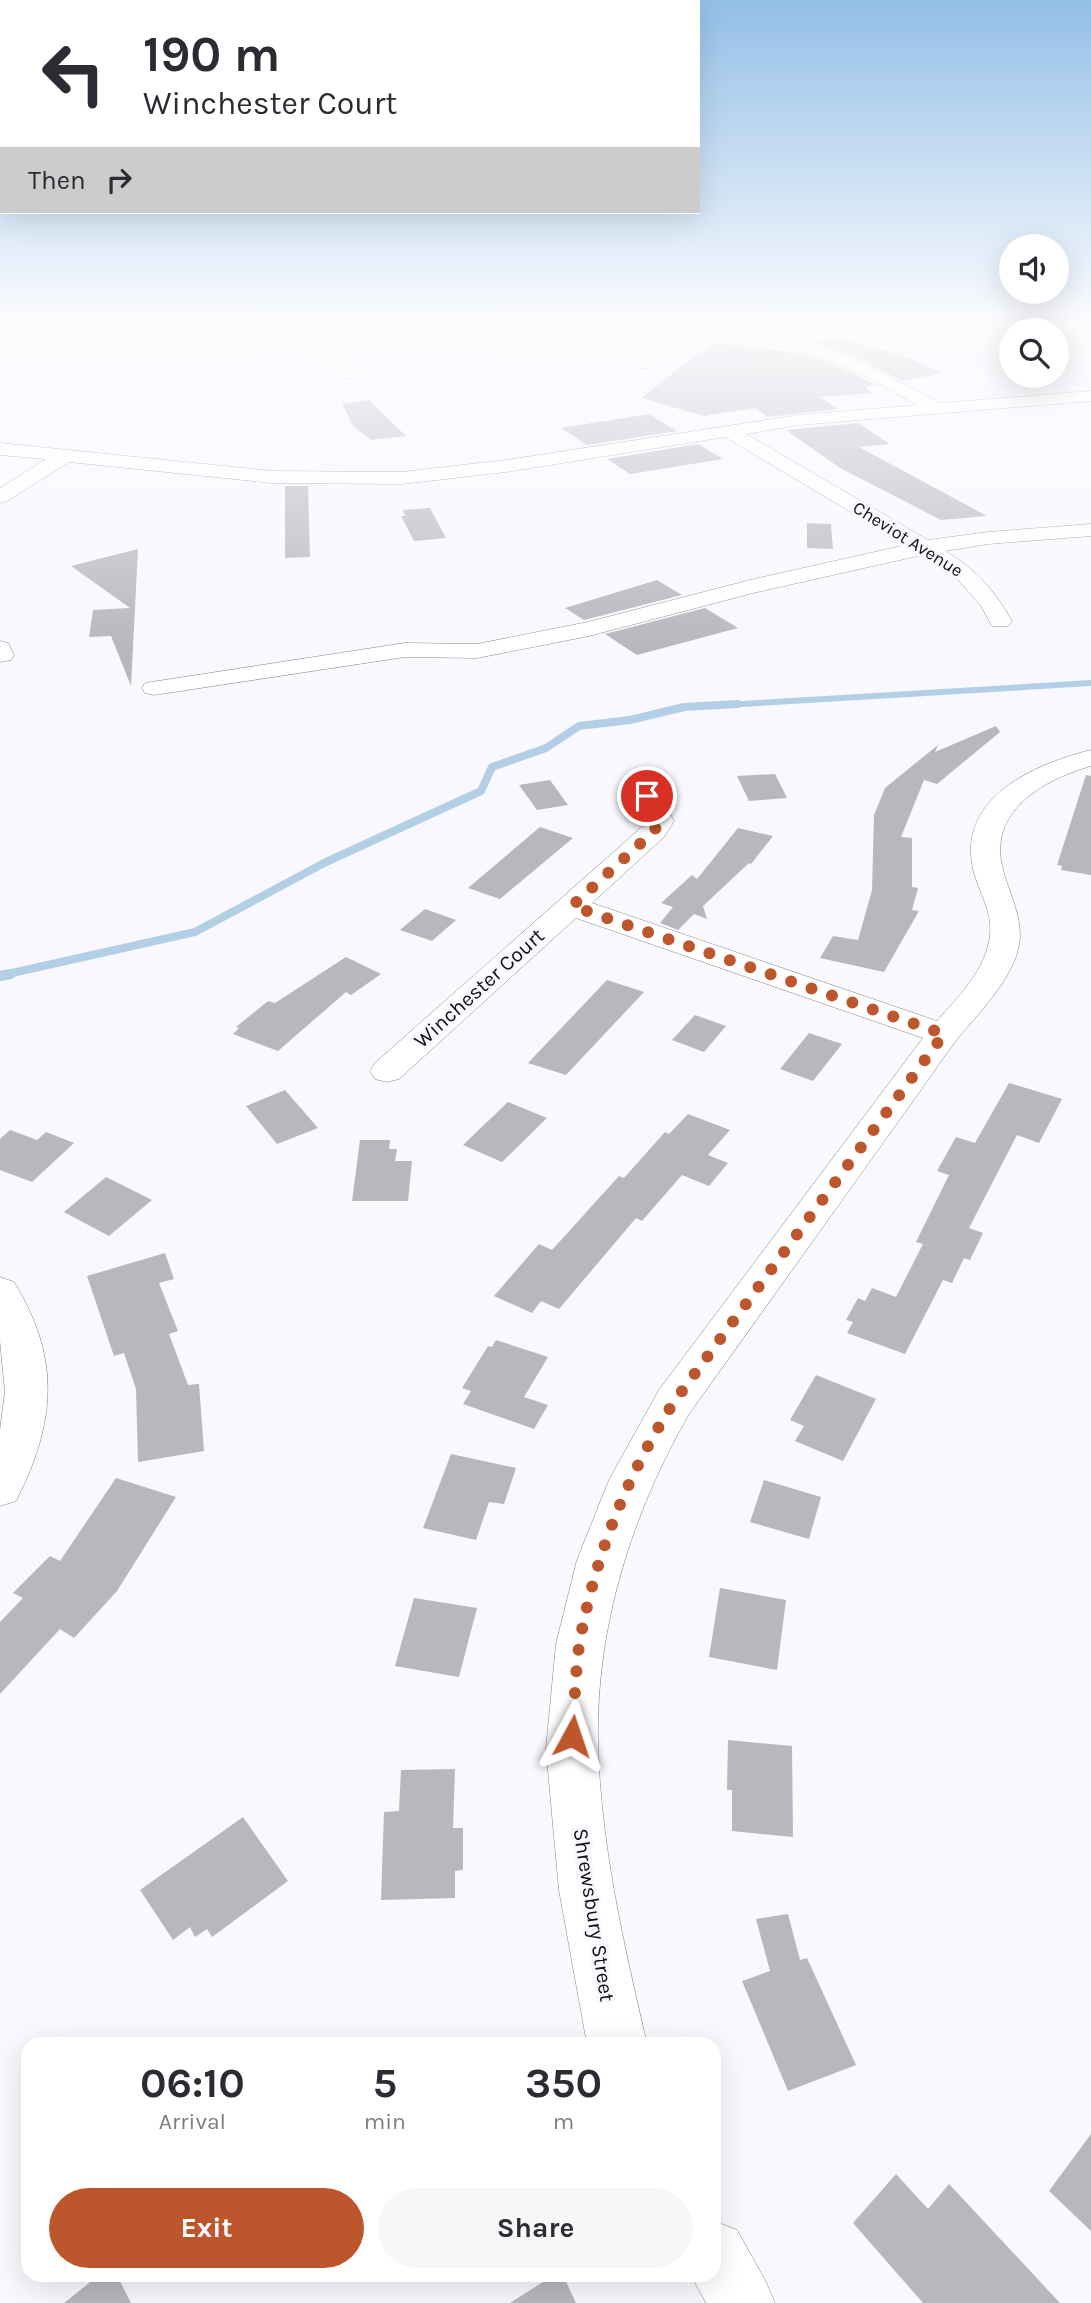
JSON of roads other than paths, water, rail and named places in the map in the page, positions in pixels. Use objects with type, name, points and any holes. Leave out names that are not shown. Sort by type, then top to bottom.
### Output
[{"type":"street","points":[[0,449],[272,477],[383,479],[472,471],[719,432]]},
{"type":"street","name":"Cheviot Avenue","points":[[731,432],[961,569],[991,604],[1000,621]]},
{"type":"street","points":[[0,497],[65,456]]},
{"type":"street","points":[[154,688],[405,650],[477,651],[589,629],[750,587],[927,547],[988,538],[1091,530]]},
{"type":"street","name":"Shrewsbury Street","points":[[615,2037],[597,1954],[581,1860],[572,1736],[580,1642],[597,1567],[621,1497],[645,1448],[674,1402],[944,1034],[988,980],[1006,940],[1006,922],[987,866],[984,847],[986,830],[1008,798],[1032,780],[1051,770],[1091,758]]},
{"type":"street","name":"Winchester Court","points":[[387,1071],[654,831],[660,821],[647,796]]},
{"type":"street","points":[[572,906],[944,1034]]},
{"type":"street","points":[[0,1292],[16,1329],[25,1361],[27,1388],[24,1421],[16,1455],[0,1488]]},
{"type":"street","points":[[721,2266],[742,2303]]},
{"type":"waterway","points":[[708,706],[1091,683]]},
{"type":"waterway","points":[[3,975],[195,932],[326,862],[481,791],[492,767],[546,748],[579,726],[630,720],[684,707],[738,704]]},
{"type":"waterway","points":[[0,976],[11,974]]}]
